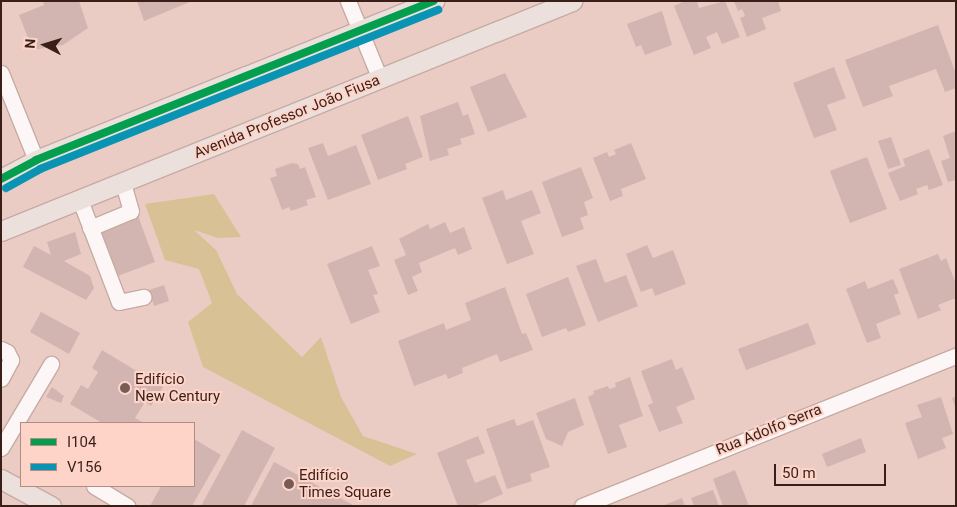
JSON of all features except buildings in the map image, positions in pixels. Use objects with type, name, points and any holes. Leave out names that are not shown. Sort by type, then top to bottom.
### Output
[{"type":"main road","points":[[2,178],[36,160],[434,1]]},
{"type":"main road","name":"Avenida Professor João Fiusa","points":[[1,231],[572,1]]},
{"type":"main road","points":[[1,479],[20,486]]},
{"type":"main road","points":[[28,489],[51,506]]},
{"type":"street","points":[[348,1],[380,79]]},
{"type":"street","points":[[1,73],[36,160]]},
{"type":"street","points":[[90,228],[131,211],[123,183]]},
{"type":"street","points":[[80,200],[119,302],[144,297]]},
{"type":"street","points":[[1,348],[7,352],[11,360],[1,379]]},
{"type":"street","name":"Rua Adolfo Serra","points":[[582,506],[956,356]]},
{"type":"street","points":[[1,448],[51,364]]},
{"type":"street","points":[[96,487],[128,506]]},
{"type":"shaded area","points":[[214,194],[241,237],[218,238],[194,230],[216,250],[237,294],[302,357],[321,337],[341,397],[363,436],[417,454],[390,466],[203,367],[188,322],[212,303],[199,269],[165,260],[145,204]]},
{"type":"transit line","name":"I104","points":[[1,179],[36,160],[433,1]]},
{"type":"transit line","name":"V156","points":[[6,188],[40,169],[438,10]]},
{"type":"place","name":"Edifício New Century","points":[[125,388]]},
{"type":"place","name":"Edifício Times Square","points":[[289,484]]}]
